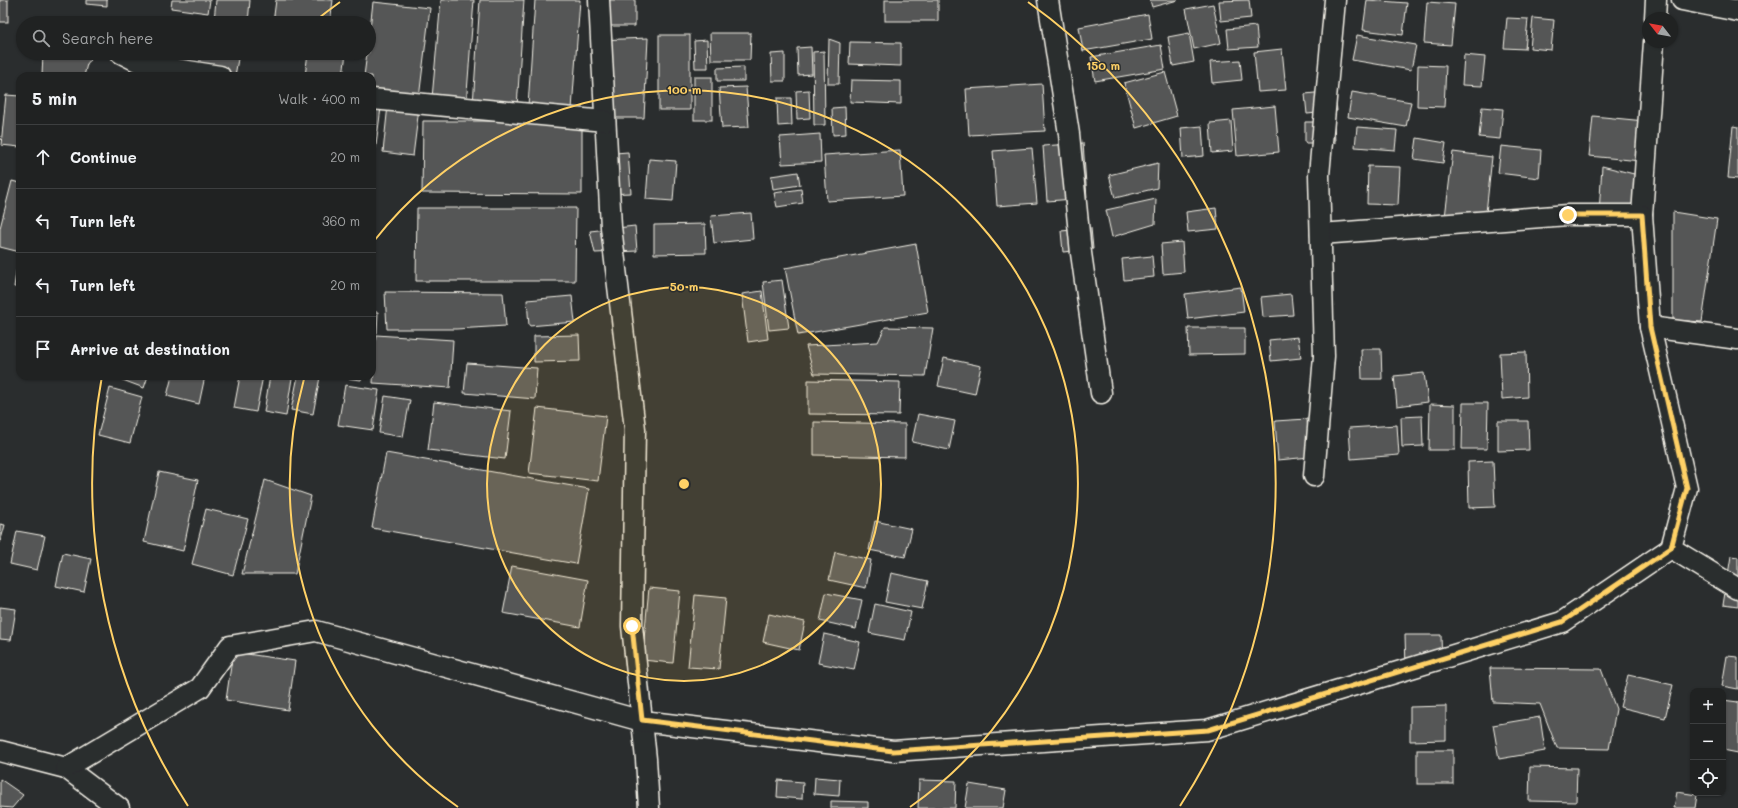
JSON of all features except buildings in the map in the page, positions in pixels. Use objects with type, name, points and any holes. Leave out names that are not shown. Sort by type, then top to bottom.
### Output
[{"type":"street","points":[[599,0],[611,227],[635,429],[632,626],[650,808]]},
{"type":"street","points":[[1048,0],[1069,134],[1081,253],[1101,393]]},
{"type":"street","points":[[1314,476],[1324,356],[1319,176],[1335,0]]},
{"type":"street","points":[[1655,12],[1656,0]]},
{"type":"street","points":[[1682,0],[1738,11]]},
{"type":"street","points":[[66,768],[200,688],[230,646],[316,631],[642,720],[893,751],[1208,730],[1562,622],[1671,548],[1687,488],[1650,327],[1642,215],[1654,48]]},
{"type":"street","points":[[135,60],[143,64],[194,72]]},
{"type":"street","points":[[376,99],[606,121]]},
{"type":"street","points":[[1321,234],[1568,215],[1642,215]]},
{"type":"street","points":[[1650,327],[1738,339]]},
{"type":"street","points":[[1671,548],[1738,589]]},
{"type":"street","points":[[0,752],[66,768],[119,808]]},
{"type":"route","points":[[632,626],[642,720],[893,751],[1208,730],[1562,622],[1671,548],[1687,488],[1650,327],[1642,215],[1568,215]]}]
